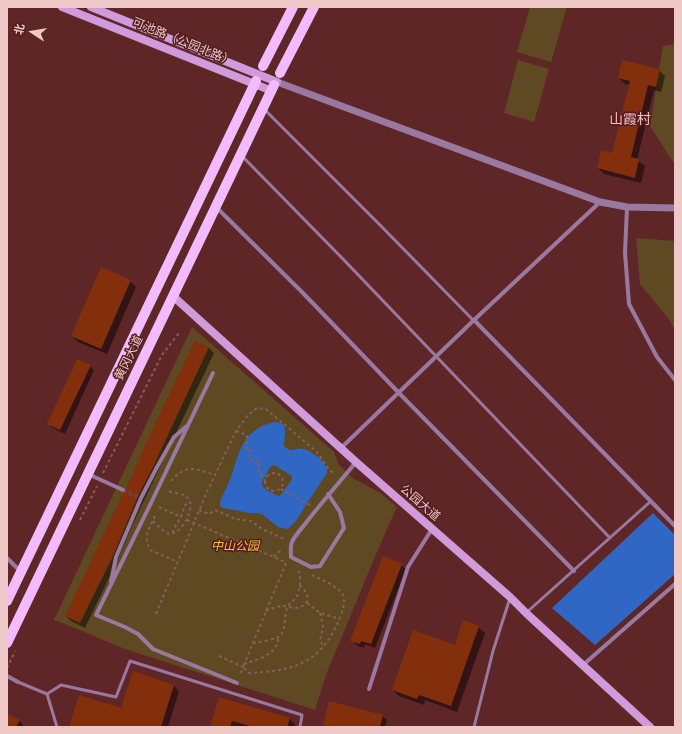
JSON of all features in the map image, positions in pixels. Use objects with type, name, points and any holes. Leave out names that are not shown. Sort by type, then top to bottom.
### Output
[{"type":"main road","name":"可池路（公园北路）","points":[[62,7],[276,82]]},
{"type":"main road","name":"可池路（公园北路）","points":[[91,7],[276,82]]},
{"type":"main road","points":[[263,66],[293,7]]},
{"type":"main road","name":"黄冈大道","points":[[7,643],[276,82],[314,7]]},
{"type":"main road","name":"黄冈大道","points":[[7,601],[256,81]]},
{"type":"main road","name":"公园大道","points":[[174,297],[356,462],[510,597],[650,727]]},
{"type":"street","points":[[276,82],[600,202],[627,207],[675,208]]},
{"type":"street","points":[[341,448],[600,202]]},
{"type":"street","points":[[216,207],[304,293],[398,393],[574,571]]},
{"type":"street","points":[[627,207],[625,253],[629,304],[657,357],[675,380]]},
{"type":"street","points":[[474,321],[675,526]]},
{"type":"street","points":[[213,373],[96,615],[138,634],[153,649],[237,683]]},
{"type":"street","points":[[110,588],[116,557],[141,498],[174,437],[189,424]]},
{"type":"street","points":[[328,494],[340,512],[344,528],[320,566],[311,567],[291,557],[292,542],[328,494],[356,462]]},
{"type":"street","points":[[86,472],[123,490]]},
{"type":"street","points":[[369,690],[408,567],[432,529]]},
{"type":"street","points":[[7,558],[23,573]]},
{"type":"street","points":[[583,665],[675,584]]},
{"type":"street","points":[[7,676],[18,682]]},
{"type":"lane","points":[[263,108],[474,321]]},
{"type":"lane","points":[[240,155],[343,259],[610,538]]},
{"type":"lane","points":[[526,613],[651,501]]},
{"type":"lane","points":[[474,727],[493,651],[510,597]]},
{"type":"lane","points":[[47,694],[61,685],[116,697],[130,661],[302,715],[300,727]]},
{"type":"lane","points":[[18,682],[47,694]]},
{"type":"lane","points":[[47,694],[57,727]]},
{"type":"path","points":[[80,520],[162,355],[179,333]]},
{"type":"path","points":[[156,614],[199,510],[236,431],[249,414],[257,408],[266,409],[317,452],[328,468],[340,480]]},
{"type":"path","points":[[236,431],[247,435],[246,448],[251,449],[249,460],[260,462],[258,473],[266,477]]},
{"type":"path","points":[[172,480],[183,470],[192,468],[215,475]]},
{"type":"path","points":[[272,473],[280,475],[284,483],[282,489],[273,492],[268,489],[265,483],[266,477],[272,473]]},
{"type":"path","points":[[282,489],[312,506]]},
{"type":"path","points":[[153,521],[165,532],[170,534],[177,532],[187,520],[190,507],[189,499],[185,496],[167,491]]},
{"type":"path","points":[[173,533],[172,530],[181,517],[185,505],[190,502]]},
{"type":"path","points":[[151,503],[181,517]]},
{"type":"path","points":[[199,510],[209,514],[215,510],[235,519],[251,521],[262,529],[292,542]]},
{"type":"path","points":[[187,520],[286,563],[243,667]]},
{"type":"path","points":[[147,534],[147,544],[150,550],[178,562]]},
{"type":"path","points":[[274,557],[280,551]]},
{"type":"path","points":[[244,664],[258,659],[270,652],[276,646],[283,630],[288,607],[297,596],[300,573],[298,569],[304,572]]},
{"type":"path","points":[[219,656],[243,667],[250,673],[285,670],[309,660],[324,646],[333,634],[340,619],[344,601],[342,592],[329,583],[310,574]]},
{"type":"path","points":[[266,611],[282,606],[300,608],[307,603],[308,595],[299,585]]},
{"type":"path","points":[[307,603],[320,613],[340,619]]},
{"type":"path","points":[[320,613],[323,626],[320,641],[324,646]]},
{"type":"path","points":[[253,643],[258,643],[280,636]]},
{"type":"path","points":[[7,668],[16,650]]},
{"type":"green space","points":[[530,7],[567,7],[551,62],[517,52]]},
{"type":"green space","points":[[675,44],[675,165],[650,126],[663,46]]},
{"type":"green space","points":[[518,60],[549,69],[534,122],[504,113]]},
{"type":"green space","points":[[636,238],[675,241],[675,330],[668,318],[640,284]]},
{"type":"green space","name":"中山公园","points":[[192,327],[334,452],[339,465],[354,479],[379,492],[397,507],[326,675],[315,710],[125,649],[54,620]]},
{"type":"water","points":[[279,422],[284,427],[284,446],[289,450],[304,449],[310,452],[317,456],[325,464],[327,469],[326,475],[296,521],[288,529],[278,527],[262,514],[224,508],[220,505],[238,455],[244,443],[249,435],[270,423]],"holes":[[[274,465],[292,476],[291,481],[280,496],[266,490],[262,484],[263,479],[270,468]]]},
{"type":"water","points":[[653,513],[675,535],[675,574],[595,645],[552,608]]},
{"type":"building","points":[[622,60],[660,69],[656,87],[648,85],[631,157],[639,159],[635,178],[597,168],[601,150],[612,153],[630,81],[618,78]]},
{"type":"building","points":[[101,267],[131,280],[101,349],[71,336]]},
{"type":"building","points":[[195,340],[209,347],[138,496],[113,556],[80,623],[65,616],[123,493],[126,492],[126,488],[140,459],[139,458]]},
{"type":"building","points":[[77,359],[91,365],[60,430],[47,424]]},
{"type":"building","points":[[383,556],[402,564],[371,644],[361,641],[360,644],[350,641]]},
{"type":"building","points":[[463,620],[479,626],[451,706],[419,695],[417,699],[392,690],[413,630],[455,645]]},
{"type":"building","points":[[133,671],[174,685],[161,727],[69,727],[79,695],[121,708]]},
{"type":"building","points":[[219,697],[290,718],[287,727],[253,727],[232,721],[230,727],[210,727]]},
{"type":"building","points":[[329,701],[383,715],[380,727],[330,727],[323,725]]},
{"type":"building","points":[[7,714],[20,720],[16,727],[7,727]]},
{"type":"tunnel","points":[[123,490],[141,498]]},
{"type":"district","name":"山霞村","points":[[630,120]]}]
